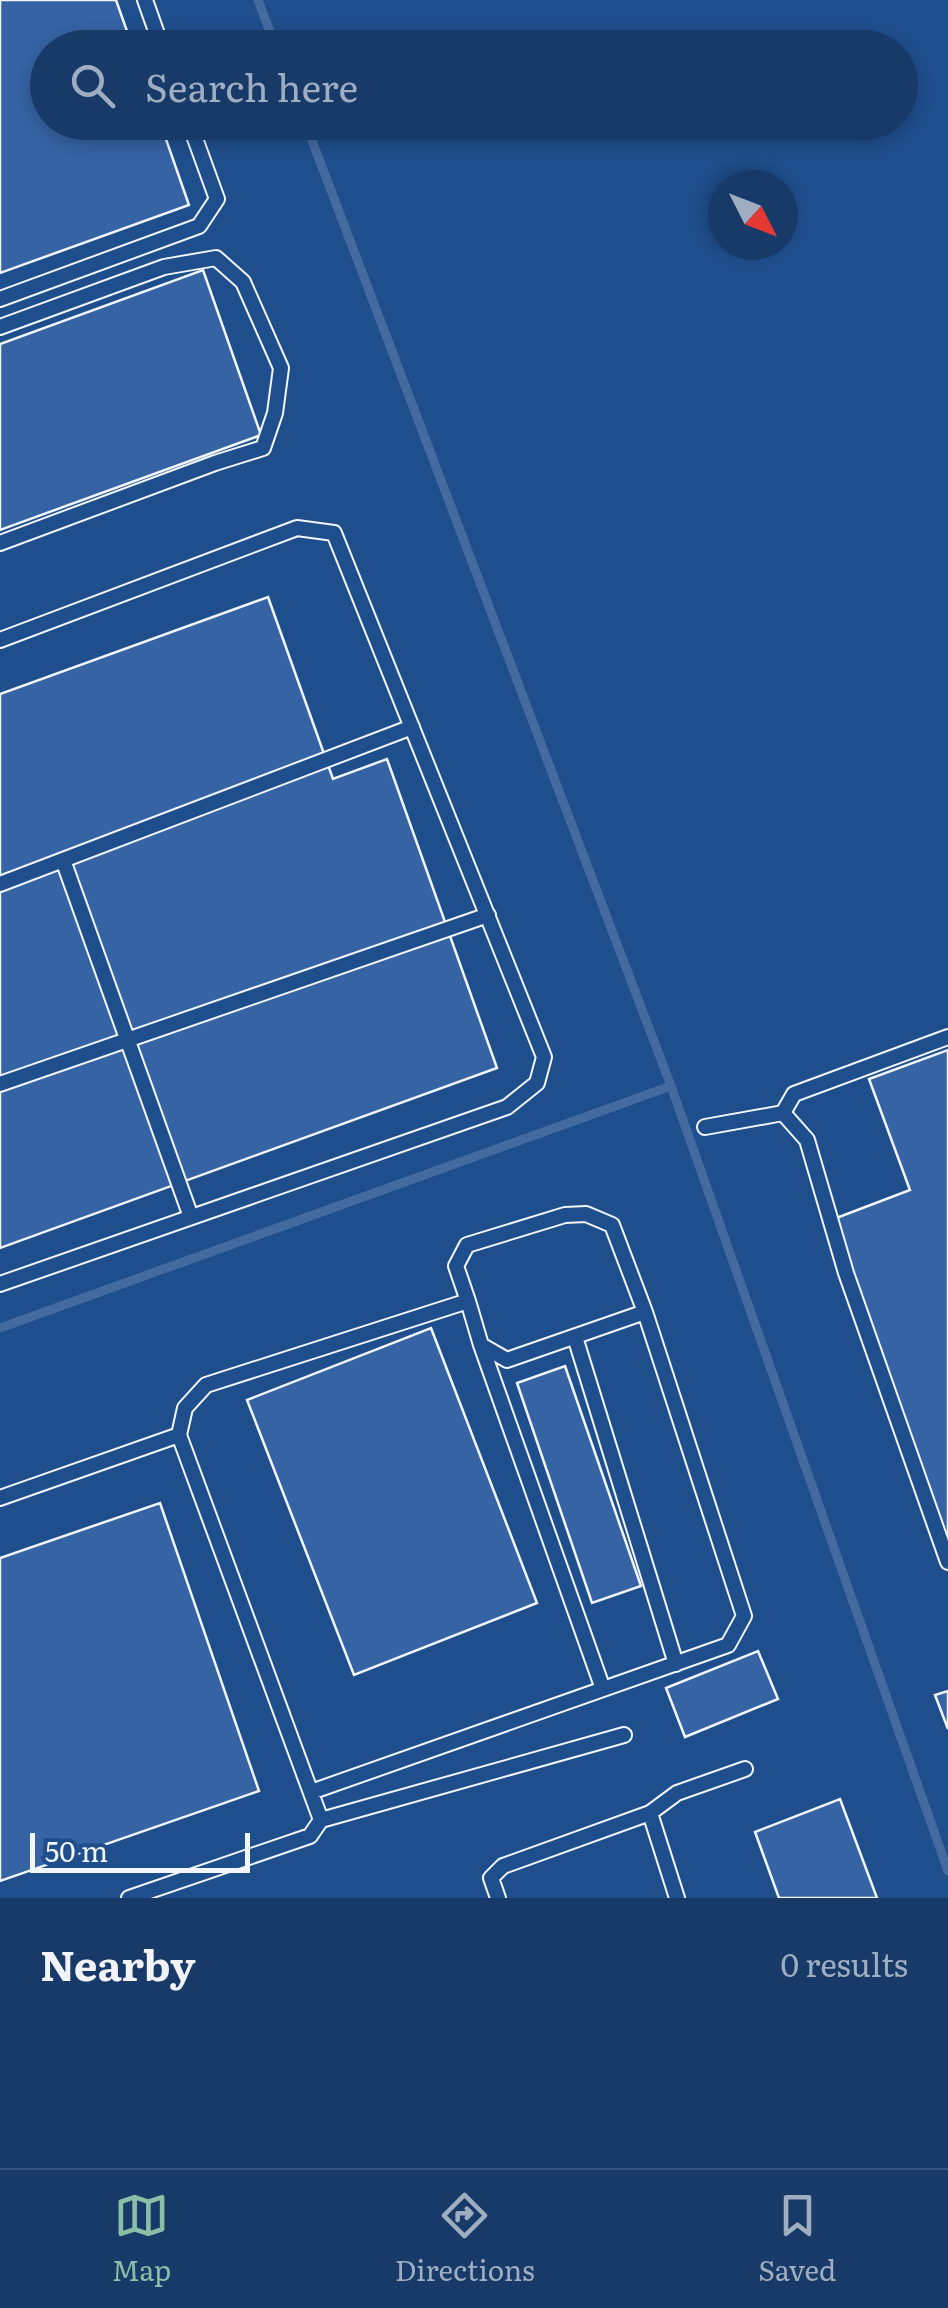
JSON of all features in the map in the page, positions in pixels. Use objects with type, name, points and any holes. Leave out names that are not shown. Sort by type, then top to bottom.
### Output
[{"type":"lane","points":[[145,0],[156,30]]},
{"type":"lane","points":[[0,299],[200,226],[216,199],[195,140]]},
{"type":"lane","points":[[0,327],[164,267],[216,258],[243,282],[282,368],[275,413],[263,448],[0,543]]},
{"type":"lane","points":[[0,640],[296,528],[334,534],[544,1057],[537,1083],[507,1107],[0,1284]]},
{"type":"lane","points":[[0,884],[412,727]]},
{"type":"lane","points":[[63,860],[191,1217]]},
{"type":"lane","points":[[0,1084],[488,914]]},
{"type":"lane","points":[[705,1127],[782,1113],[794,1094],[948,1037]]},
{"type":"lane","points":[[782,1113],[807,1140],[846,1273],[948,1562]]},
{"type":"lane","points":[[311,1792],[603,1690],[728,1645],[744,1616],[645,1312],[612,1224],[586,1214],[565,1215],[467,1245],[456,1266],[603,1690]]},
{"type":"lane","points":[[321,1820],[179,1435],[184,1408],[206,1385],[468,1302]]},
{"type":"lane","points":[[481,1345],[507,1360],[645,1312]]},
{"type":"lane","points":[[575,1337],[676,1664]]},
{"type":"lane","points":[[0,1498],[179,1435]]},
{"type":"lane","points":[[129,1898],[310,1836],[321,1820],[624,1735]]},
{"type":"lane","points":[[498,1898],[492,1878],[503,1866],[650,1812],[676,1793],[745,1768]]},
{"type":"lane","points":[[650,1812],[678,1898]]},
{"type":"building","points":[[0,0],[116,0],[127,30],[30,30],[30,140],[166,140],[189,205],[0,273]]},
{"type":"building","points":[[203,270],[261,435],[0,530],[0,344]]},
{"type":"building","points":[[268,597],[333,779],[387,759],[497,1068],[0,1248],[0,694]]},
{"type":"building","points":[[948,1050],[948,1542],[831,1220],[910,1190],[869,1079]]},
{"type":"building","points":[[431,1328],[537,1603],[354,1675],[247,1400]]},
{"type":"building","points":[[565,1366],[641,1586],[592,1603],[517,1383]]},
{"type":"building","points":[[160,1503],[259,1791],[0,1881],[0,1558]]},
{"type":"building","points":[[758,1651],[778,1699],[685,1737],[666,1688]]},
{"type":"building","points":[[948,1691],[948,1729],[935,1695]]},
{"type":"building","points":[[840,1799],[877,1898],[779,1898],[755,1832]]},
{"type":"waterway","points":[[258,0],[269,30]]},
{"type":"waterway","points":[[312,140],[671,1086],[948,1871]]},
{"type":"waterway","points":[[0,1328],[671,1086]]}]
